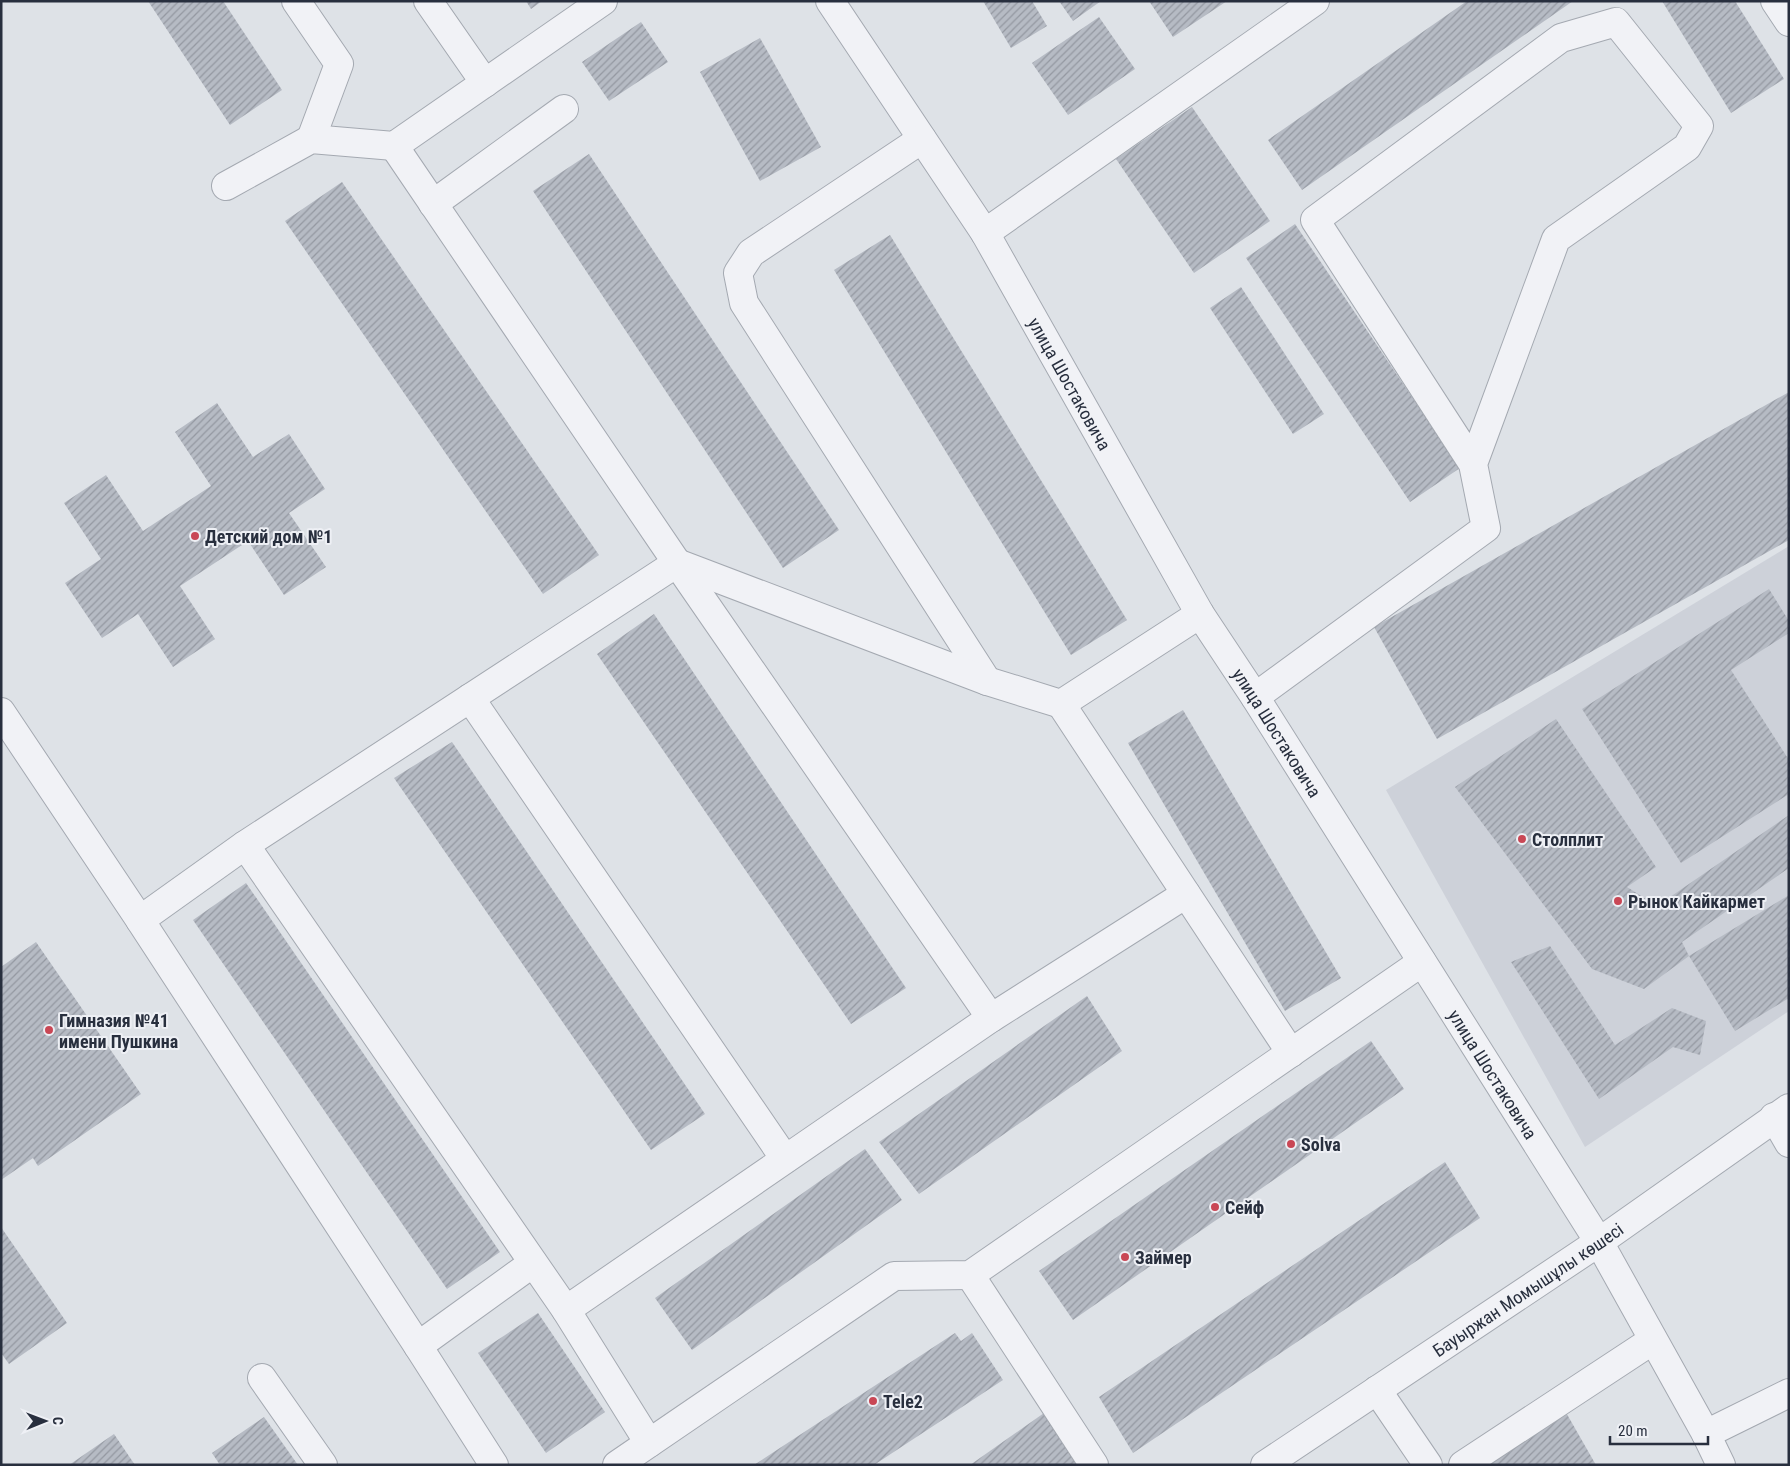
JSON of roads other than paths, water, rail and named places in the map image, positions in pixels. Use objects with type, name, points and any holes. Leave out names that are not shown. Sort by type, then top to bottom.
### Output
[{"type":"street","points":[[296,1],[339,64],[310,139]]},
{"type":"street","points":[[428,1],[485,83]]},
{"type":"street","points":[[226,186],[310,139],[394,146],[603,1]]},
{"type":"street","name":"улица Шостаковича","points":[[830,1],[985,233],[1200,614],[1255,697],[1599,1242],[1706,1434],[1721,1465]]},
{"type":"street","points":[[985,233],[1315,1]]},
{"type":"street","points":[[1775,1],[1789,22]]},
{"type":"street","points":[[1255,697],[1486,528],[1473,464],[1315,220],[1561,38],[1616,22],[1699,126],[1687,147],[1556,239],[1473,464]]},
{"type":"street","points":[[433,204],[564,109]]},
{"type":"street","points":[[922,139],[751,254],[738,273],[744,303],[987,681]]},
{"type":"street","points":[[394,146],[677,563],[991,1018]]},
{"type":"street","points":[[677,563],[987,681],[1061,704],[1292,1053]]},
{"type":"street","points":[[140,920],[245,845],[677,563]]},
{"type":"street","points":[[1061,704],[1200,614]]},
{"type":"street","points":[[470,698],[785,1159]]},
{"type":"street","points":[[1,712],[140,920],[494,1465]]},
{"type":"street","points":[[245,845],[566,1310],[649,1443]]},
{"type":"street","points":[[566,1310],[991,1018],[1186,894]]},
{"type":"street","points":[[617,1465],[894,1276],[970,1275],[1422,962]]},
{"type":"street","points":[[1781,1113],[1789,1143]]},
{"type":"street","name":"Бауыржан Момышұлы көшесі","points":[[1265,1465],[1599,1242],[1781,1113]]},
{"type":"street","points":[[418,1346],[533,1263]]},
{"type":"street","points":[[970,1275],[1094,1465]]},
{"type":"street","points":[[1463,1465],[1653,1340]]},
{"type":"street","points":[[262,1378],[323,1465]]},
{"type":"street","points":[[1377,1390],[1428,1465]]},
{"type":"street","points":[[1706,1434],[1789,1393]]},
{"type":"place","name":"Детский дом №1","points":[[195,536]]},
{"type":"place","name":"Столплит","points":[[1522,839]]},
{"type":"place","name":"Рынок Кайкармет","points":[[1618,901]]},
{"type":"place","name":"Гимназия №41 имени Пушкина","points":[[49,1030]]},
{"type":"place","name":"Solva","points":[[1291,1144]]},
{"type":"place","name":"Сейф","points":[[1215,1207]]},
{"type":"place","name":"Займер","points":[[1125,1257]]},
{"type":"place","name":"Tele2","points":[[873,1401]]}]
